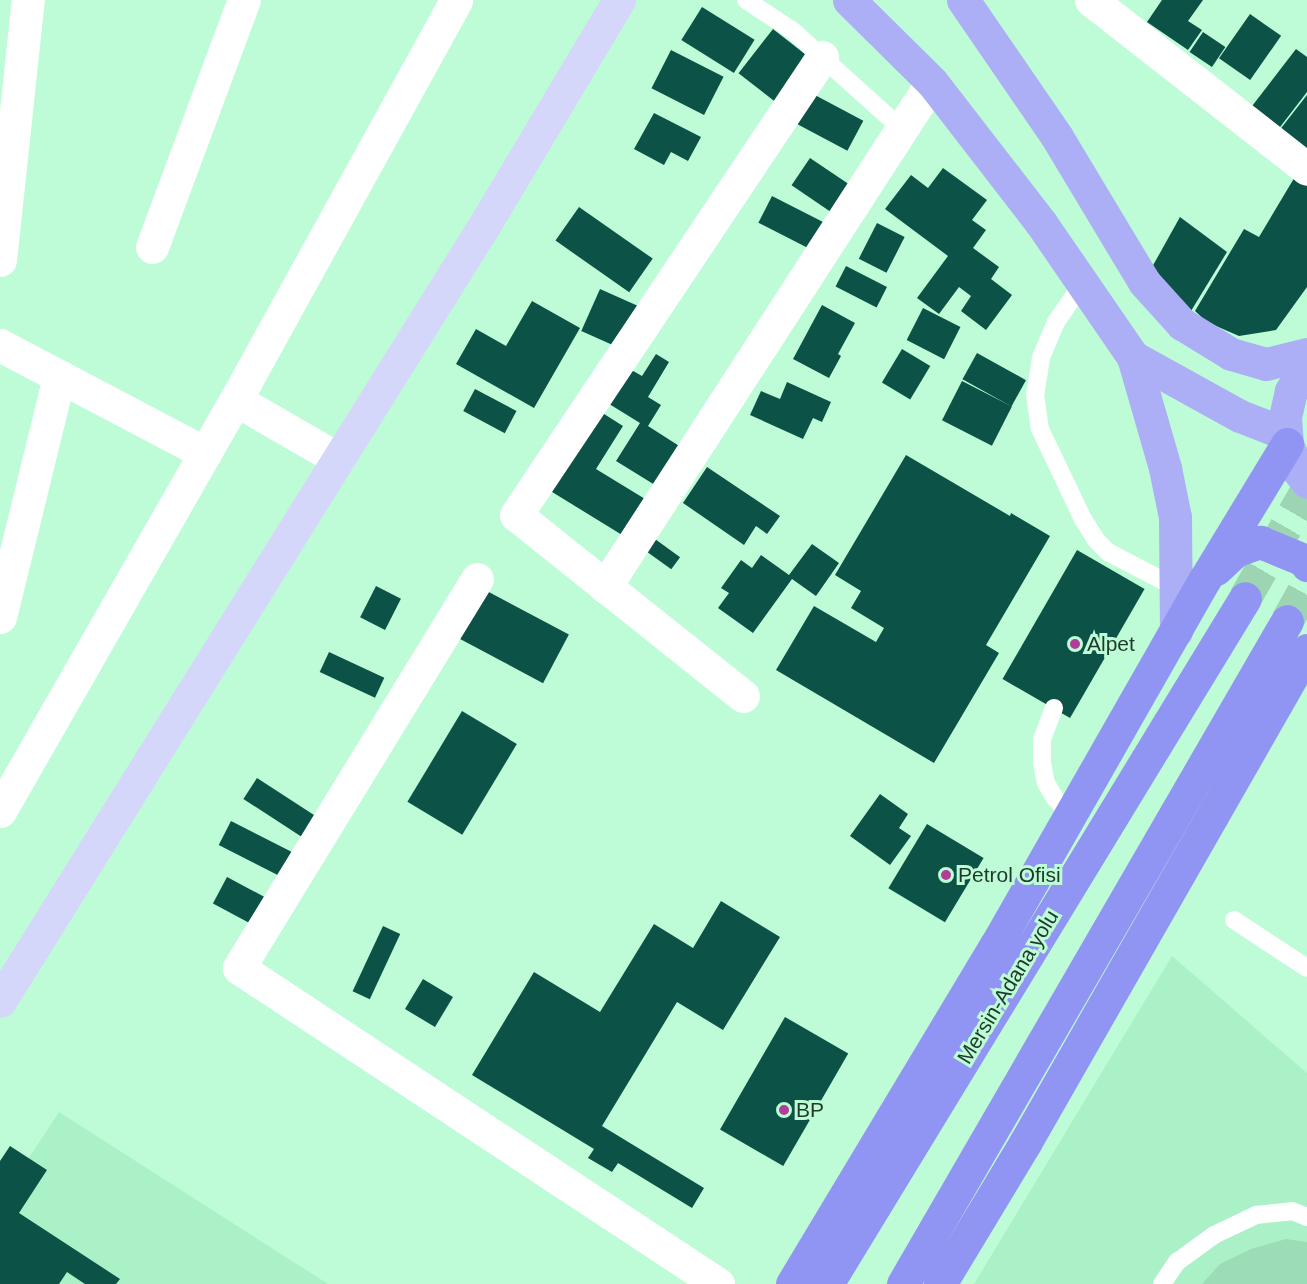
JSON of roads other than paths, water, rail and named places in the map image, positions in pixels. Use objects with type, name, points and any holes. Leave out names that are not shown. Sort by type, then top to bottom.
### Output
[{"type":"highway","points":[[792,1284],[996,945],[1176,631],[1190,583],[1287,439]]},
{"type":"highway","points":[[1190,583],[1235,551],[1260,542],[1304,560],[1307,565]]},
{"type":"highway","name":"Mersin-Adana yolu","points":[[827,1284],[1245,598]]},
{"type":"highway","points":[[903,1284],[1287,621]]},
{"type":"highway","points":[[940,1284],[1025,1143],[1307,650]]},
{"type":"main road","points":[[0,1001],[485,224],[619,0]]},
{"type":"main road","points":[[849,0],[932,82],[1041,223],[1133,357],[1165,468],[1190,583]]},
{"type":"main road","points":[[963,0],[1057,137],[1144,282],[1182,324],[1231,354],[1266,364],[1307,354]]},
{"type":"main road","points":[[1133,357],[1287,439]]},
{"type":"main road","points":[[1307,366],[1291,391],[1285,417],[1287,439],[1297,469],[1307,482]]},
{"type":"street","points":[[0,260],[28,0]]},
{"type":"street","points":[[152,247],[244,0]]},
{"type":"street","points":[[0,811],[236,400],[456,0]]},
{"type":"street","points":[[1091,0],[1307,169]]},
{"type":"street","points":[[743,696],[516,515],[822,57]]},
{"type":"street","points":[[605,586],[932,82]]},
{"type":"street","points":[[0,345],[205,453]]},
{"type":"street","points":[[0,617],[59,376]]},
{"type":"street","points":[[236,400],[338,459]]},
{"type":"street","points":[[477,579],[239,968],[718,1284]]},
{"type":"lane","points":[[746,0],[793,31],[902,129]]},
{"type":"lane","points":[[1083,283],[1068,302],[1048,340],[1037,376],[1036,407],[1040,429],[1083,519],[1108,552],[1129,572],[1190,583]]},
{"type":"lane","points":[[1054,708],[1042,740],[1042,763],[1050,790],[1071,815]]},
{"type":"lane","points":[[1234,920],[1307,968]]},
{"type":"lane","points":[[1162,1284],[1177,1262],[1214,1235],[1256,1215],[1292,1211],[1307,1217]]},
{"type":"tunnel","points":[[1245,598],[1307,490]]},
{"type":"tunnel","points":[[1287,621],[1307,585]]},
{"type":"place","name":"Alpet","points":[[1075,644]]},
{"type":"place","name":"Petrol Ofisi","points":[[946,875]]},
{"type":"place","name":"BP","points":[[784,1110]]}]
